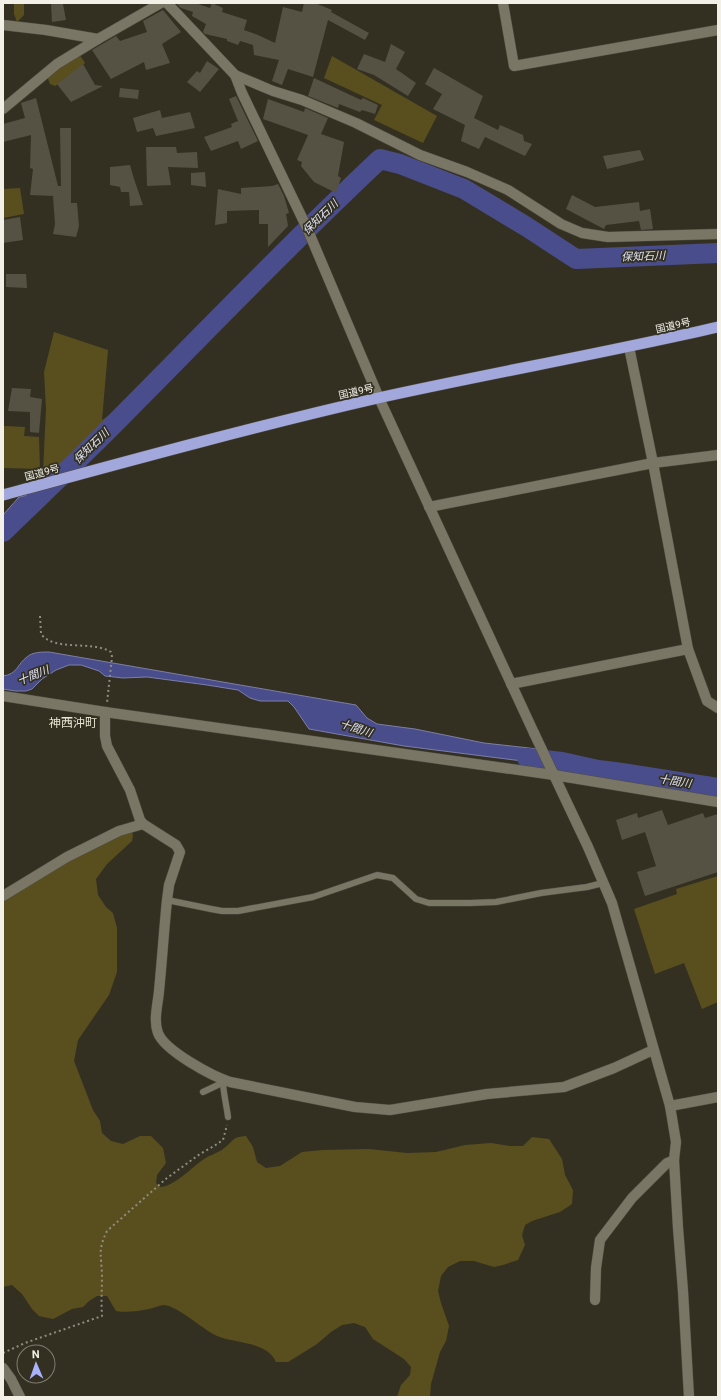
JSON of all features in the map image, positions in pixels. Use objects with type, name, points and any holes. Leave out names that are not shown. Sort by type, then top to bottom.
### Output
[{"type":"highway","name":"国道9号","points":[[3,495],[242,431],[379,398],[629,348],[718,328]]},
{"type":"street","points":[[3,109],[57,64],[161,3]]},
{"type":"street","points":[[167,3],[234,76],[307,228],[379,398],[588,847],[616,914],[670,1106],[676,1142],[674,1160],[689,1397]]},
{"type":"street","points":[[503,3],[514,66],[718,30]]},
{"type":"street","points":[[3,26],[46,30],[98,39]]},
{"type":"street","points":[[234,76],[302,100],[356,123],[420,155],[467,172],[508,190],[561,224],[582,233],[608,237],[718,234]]},
{"type":"street","points":[[629,348],[653,463],[688,649],[707,702],[718,708]]},
{"type":"street","points":[[429,507],[653,463],[718,455]]},
{"type":"street","points":[[511,684],[688,649]]},
{"type":"street","points":[[3,696],[552,772],[718,802]]},
{"type":"street","points":[[106,710],[105,736],[107,746],[130,790],[140,820],[143,824],[176,845],[179,850],[179,855],[169,885],[156,1010],[158,1034],[170,1048],[184,1058],[222,1081],[355,1107],[390,1110],[487,1094],[564,1087],[614,1068],[654,1050]]},
{"type":"street","points":[[3,896],[67,857],[119,831],[143,824]]},
{"type":"street","points":[[670,1106],[718,1097]]},
{"type":"street","points":[[596,1300],[596,1268],[600,1240],[632,1198],[667,1163],[674,1160]]},
{"type":"street","points":[[3,1368],[11,1379],[20,1397]]},
{"type":"lane","points":[[167,900],[222,911],[238,911],[313,897],[377,875],[393,878],[416,898],[429,903],[496,902],[603,883]]},
{"type":"lane","points":[[203,1092],[222,1081],[228,1117]]},
{"type":"path","points":[[40,616],[41,634],[46,639],[58,643],[103,647],[111,652],[112,657],[106,710]]},
{"type":"path","points":[[3,1353],[25,1343],[102,1316],[102,1274],[100,1255],[103,1239],[107,1231],[167,1178],[200,1154],[223,1140],[228,1117]]},
{"type":"shaded area","points":[[14,3],[24,3],[24,15],[17,22],[14,14]]},
{"type":"shaded area","points":[[79,54],[85,63],[55,86],[50,84],[47,76]]},
{"type":"shaded area","points":[[332,56],[437,116],[423,143],[374,120],[382,105],[324,78]]},
{"type":"shaded area","points":[[20,188],[24,214],[3,218],[3,189]]},
{"type":"shaded area","points":[[54,332],[108,350],[102,420],[113,413],[111,421],[69,466],[43,472],[46,409],[44,372]]},
{"type":"shaded area","points":[[4,426],[25,427],[24,436],[39,437],[40,469],[3,468]]},
{"type":"shaded area","points":[[132,832],[132,841],[107,864],[96,879],[98,895],[106,907],[113,913],[117,928],[117,972],[109,995],[78,1040],[74,1061],[93,1110],[100,1121],[102,1133],[111,1141],[123,1144],[140,1136],[151,1136],[163,1148],[166,1163],[157,1175],[156,1183],[160,1187],[171,1184],[204,1159],[219,1152],[235,1138],[246,1136],[253,1147],[257,1162],[266,1168],[280,1166],[302,1152],[369,1149],[407,1153],[436,1152],[465,1145],[491,1143],[510,1146],[523,1146],[532,1137],[549,1139],[562,1159],[565,1175],[573,1190],[572,1204],[560,1212],[532,1221],[525,1225],[522,1235],[525,1245],[518,1260],[494,1267],[474,1261],[460,1261],[448,1267],[441,1276],[438,1291],[449,1326],[446,1341],[440,1352],[431,1384],[430,1397],[397,1397],[401,1385],[410,1375],[411,1367],[404,1359],[373,1339],[365,1327],[354,1323],[342,1325],[317,1344],[288,1362],[276,1362],[272,1355],[266,1350],[250,1344],[217,1336],[170,1306],[162,1305],[132,1312],[116,1311],[107,1296],[97,1296],[83,1307],[72,1309],[53,1319],[39,1316],[32,1309],[22,1294],[12,1285],[3,1287],[3,899],[117,834]]},
{"type":"shaded area","points":[[718,876],[718,1002],[702,1009],[684,963],[655,974],[634,909],[677,894],[676,889]]},
{"type":"water","points":[[38,493],[3,526],[3,515],[19,497]]},
{"type":"water","points":[[49,652],[356,705],[367,718],[377,724],[415,729],[484,743],[538,749],[546,764],[404,746],[309,729],[288,701],[260,701],[250,698],[238,690],[207,685],[147,677],[123,678],[105,676],[99,671],[81,665],[69,665],[56,670],[42,679],[32,689],[26,691],[3,689],[3,676],[15,671],[29,655]]},
{"type":"building","points":[[176,3],[195,3],[210,8],[212,3],[223,8],[222,12],[247,20],[244,30],[275,43],[283,7],[302,12],[304,3],[315,3],[332,10],[331,12],[369,33],[365,40],[328,20],[313,77],[288,69],[282,85],[272,81],[279,60],[254,55],[253,45],[240,41],[238,45],[227,41],[227,39],[205,34],[203,32],[206,24],[192,16],[193,12],[181,8]]},
{"type":"building","points":[[51,4],[63,4],[66,20],[52,22]]},
{"type":"building","points":[[163,10],[181,32],[162,44],[170,63],[146,70],[144,62],[111,79],[92,50],[116,36],[120,41],[147,32],[143,21]]},
{"type":"building","points":[[391,44],[405,52],[396,69],[416,83],[408,96],[374,75],[357,69],[364,54],[385,62]]},
{"type":"building","points":[[207,61],[219,69],[200,92],[187,82],[197,71],[200,73]]},
{"type":"building","points":[[83,64],[95,85],[103,86],[71,102],[57,84]]},
{"type":"building","points":[[434,68],[483,96],[474,118],[498,130],[500,125],[523,135],[524,141],[532,144],[525,156],[485,137],[479,149],[461,141],[465,125],[433,109],[442,94],[425,84]]},
{"type":"building","points":[[314,78],[361,100],[363,98],[378,105],[375,114],[362,110],[360,112],[339,104],[338,108],[308,96]]},
{"type":"building","points":[[120,88],[139,90],[138,99],[119,97]]},
{"type":"building","points":[[236,96],[258,141],[241,149],[238,141],[211,151],[204,137],[232,127],[231,124],[238,121],[229,99]]},
{"type":"building","points":[[36,98],[58,186],[61,186],[60,128],[71,128],[71,203],[77,203],[79,226],[76,237],[53,234],[55,224],[53,196],[30,195],[33,169],[30,168],[31,135],[3,142],[3,124],[25,118],[21,103]]},
{"type":"building","points":[[268,99],[304,112],[305,108],[328,118],[321,134],[344,142],[338,176],[341,178],[336,193],[314,182],[301,166],[302,162],[297,160],[308,135],[263,119]]},
{"type":"building","points":[[160,110],[162,118],[190,112],[195,128],[156,136],[153,128],[137,132],[133,118]]},
{"type":"building","points":[[146,147],[176,147],[177,153],[197,152],[198,168],[168,167],[171,185],[147,186]]},
{"type":"building","points":[[640,150],[644,160],[607,169],[603,156]]},
{"type":"building","points":[[130,165],[143,205],[130,206],[129,192],[121,192],[120,187],[110,185],[110,167]]},
{"type":"building","points":[[205,172],[206,187],[191,185],[191,173]]},
{"type":"building","points":[[278,184],[284,196],[289,213],[286,214],[288,226],[268,247],[268,224],[259,224],[259,210],[227,211],[227,223],[215,225],[218,189],[241,194],[241,188],[272,186]]},
{"type":"building","points":[[572,195],[595,207],[639,202],[640,211],[650,209],[653,229],[641,230],[639,221],[606,225],[604,229],[566,209]]},
{"type":"building","points":[[20,217],[23,240],[3,243],[3,220]]},
{"type":"building","points":[[6,274],[26,274],[27,288],[6,287]]},
{"type":"building","points":[[12,388],[31,389],[30,397],[42,399],[39,433],[30,432],[30,412],[8,411]]},
{"type":"building","points":[[662,810],[668,825],[703,813],[705,818],[718,814],[718,872],[645,896],[637,872],[656,866],[645,832],[622,840],[616,820],[637,813],[638,818]]},
{"type":"waterway","name":"保知石川","points":[[3,532],[93,445],[276,260],[380,159],[400,164],[464,189],[576,259],[718,253]]},
{"type":"waterway","name":"十間川","points":[[527,758],[562,762],[598,770],[718,788]]},
{"type":"district","name":"神西沖町","points":[[73,723]]}]
